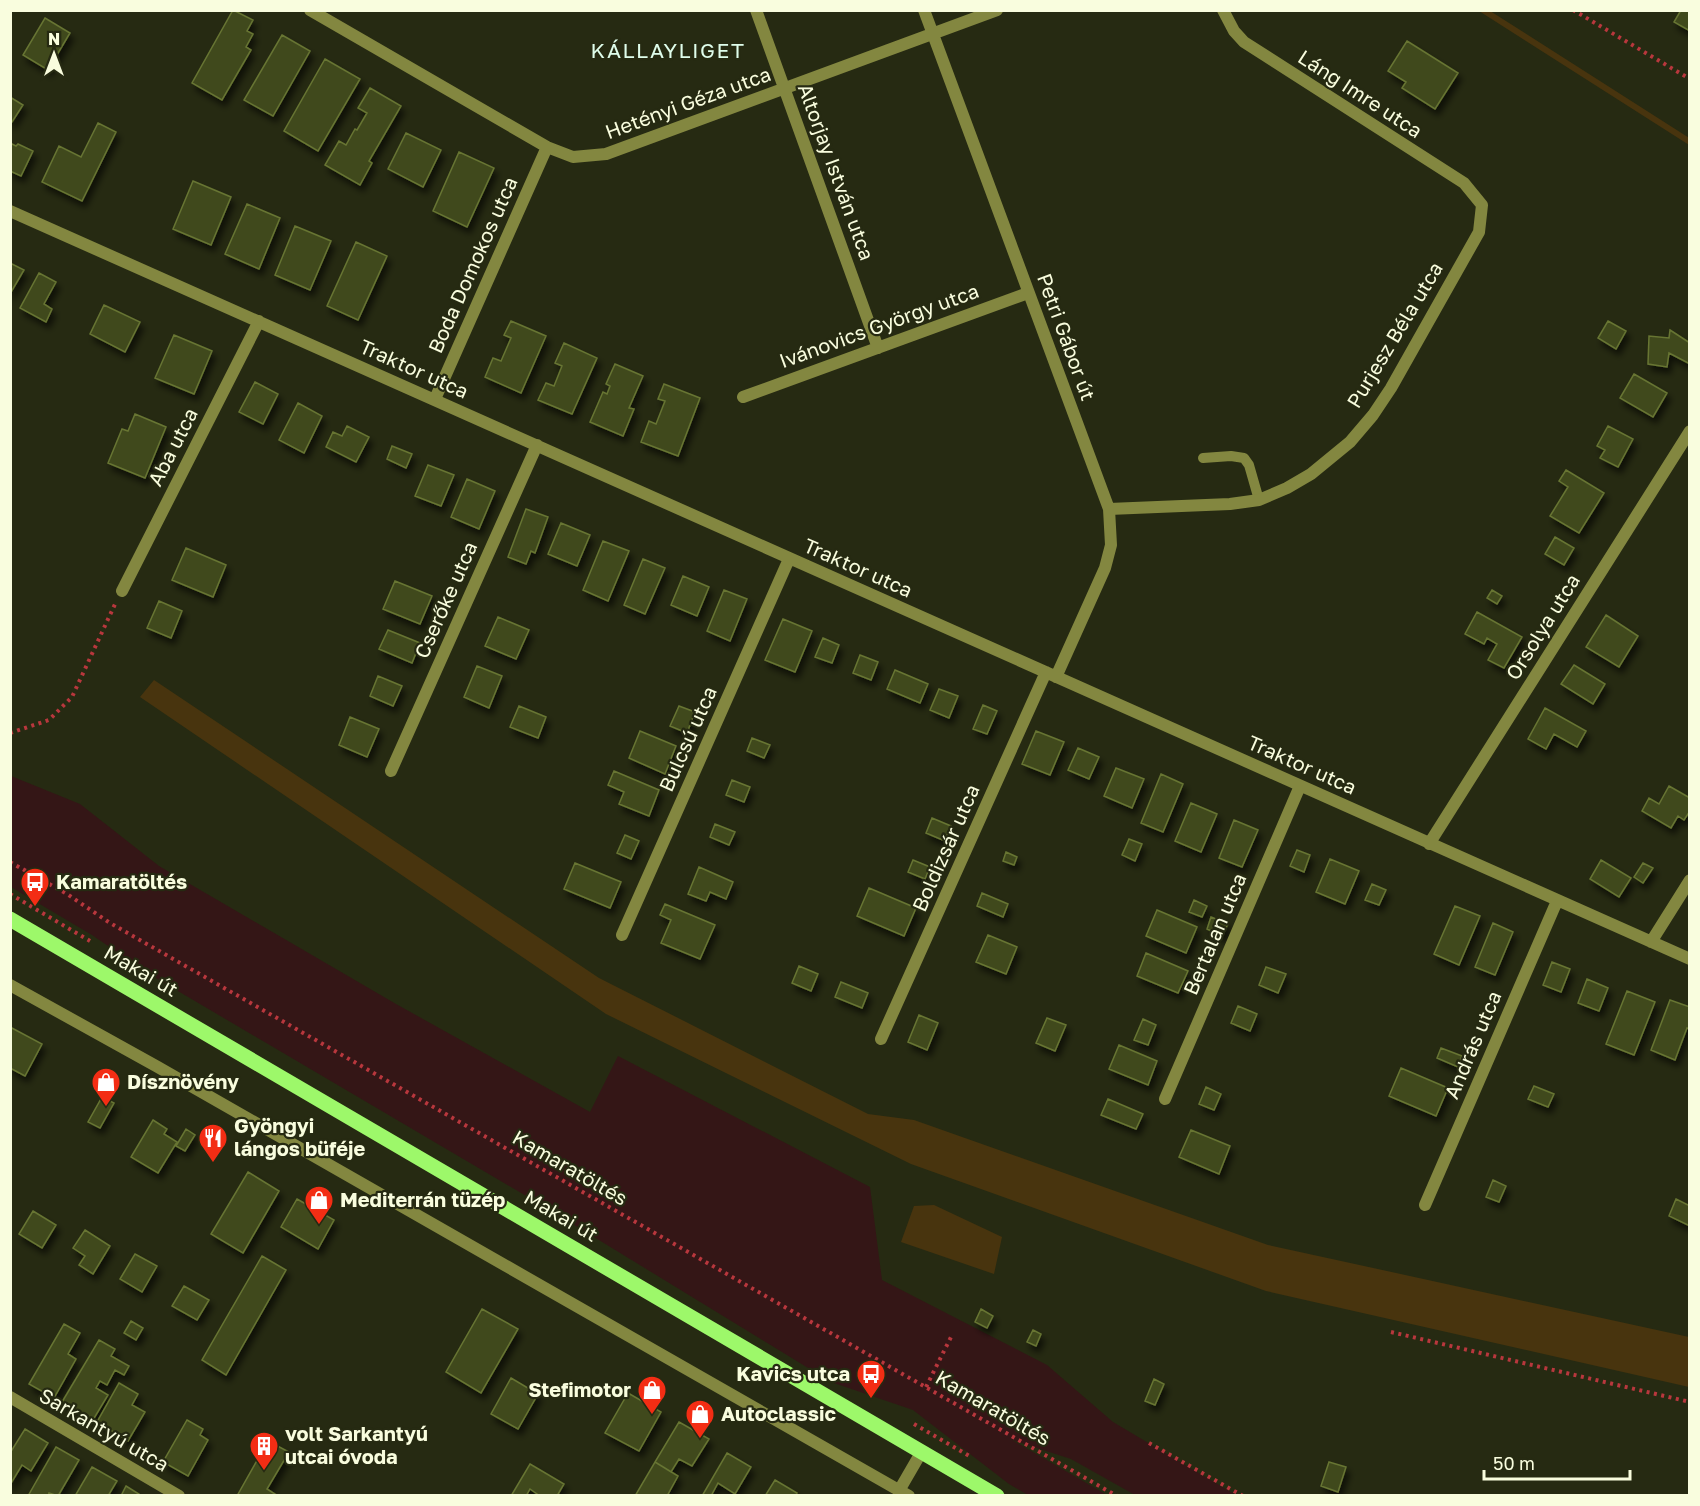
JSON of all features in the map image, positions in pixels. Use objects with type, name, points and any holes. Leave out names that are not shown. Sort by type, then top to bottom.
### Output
[{"type":"main road","name":"Makai út","points":[[10,919],[997,1496]]},
{"type":"street","name":"Hetényi Géza utca","points":[[310,10],[547,147],[573,157],[606,154],[997,10]]},
{"type":"street","name":"Altorjay István utca","points":[[756,10],[878,348]]},
{"type":"street","name":"Petri Gábor út","points":[[924,10],[1109,509],[1111,545],[1105,568],[1051,675]]},
{"type":"street","name":"Láng Imre utca","points":[[1223,10],[1233,31],[1244,42],[1464,183],[1482,205]]},
{"type":"street","name":"Boda Domokos utca","points":[[435,399],[547,147]]},
{"type":"street","name":"Purjesz Béla utca","points":[[1109,509],[1230,504],[1259,500],[1311,474],[1350,442],[1373,415],[1391,388],[1479,232],[1482,205]]},
{"type":"street","name":"Traktor utca","points":[[10,211],[1689,959]]},
{"type":"street","name":"Ivánovics György utca","points":[[743,396],[1029,293]]},
{"type":"street","name":"Aba utca","points":[[122,591],[259,321]]},
{"type":"street","name":"Orsolya utca","points":[[1429,844],[1689,431]]},
{"type":"street","name":"Cserőke utca","points":[[391,771],[537,445]]},
{"type":"street","name":"Bulcsú utca","points":[[622,934],[789,559]]},
{"type":"street","name":"Boldizsár utca","points":[[881,1039],[1051,675]]},
{"type":"street","name":"Bertalan utca","points":[[1165,1099],[1300,786]]},
{"type":"street","points":[[1651,942],[1689,880]]},
{"type":"street","name":"András utca","points":[[1425,1205],[1557,901]]},
{"type":"street","points":[[10,985],[905,1492],[922,1451]]},
{"type":"street","name":"Sarkantyú utca","points":[[10,1397],[179,1496]]},
{"type":"lane","points":[[1203,458],[1231,456],[1244,458],[1250,465],[1259,500]]},
{"type":"path","points":[[1574,10],[1689,79]]},
{"type":"path","points":[[10,733],[50,720],[72,698],[122,591]]},
{"type":"path","name":"Kamaratöltés","points":[[10,862],[67,894],[110,923],[1117,1496]]},
{"type":"path","points":[[10,894],[90,941]]},
{"type":"path","points":[[1391,1332],[1689,1402]]},
{"type":"path","points":[[926,1387],[952,1335]]},
{"type":"path","points":[[914,1424],[971,1457]]},
{"type":"path","points":[[1149,1443],[1243,1496]]},
{"type":"shaded area","points":[[154,680],[599,978],[868,1114],[914,1120],[1268,1245],[1689,1337],[1689,1387],[1266,1291],[911,1164],[606,1014],[140,697]]},
{"type":"shaded area","points":[[11,776],[80,804],[159,866],[396,1004],[590,1112],[618,1056],[870,1187],[882,1280],[1047,1365],[1113,1422],[1236,1495],[1135,1495],[1071,1459],[1012,1440],[1107,1495],[1028,1495],[1009,1484],[913,1410],[831,1382],[545,1207],[149,974],[92,935],[11,887]]},
{"type":"shaded area","points":[[934,1205],[1002,1237],[994,1274],[901,1242],[914,1206]]},
{"type":"building","points":[[233,10],[253,20],[247,31],[253,34],[246,47],[251,50],[222,100],[192,83]]},
{"type":"building","points":[[1681,10],[1690,10],[1690,31],[1674,22]]},
{"type":"building","points":[[45,18],[70,33],[48,70],[23,55]]},
{"type":"building","points":[[282,35],[310,51],[273,116],[244,100]]},
{"type":"building","points":[[1407,41],[1458,73],[1435,109],[1402,88],[1406,82],[1388,71]]},
{"type":"building","points":[[325,59],[360,79],[318,151],[284,131]]},
{"type":"building","points":[[370,88],[401,106],[369,161],[372,163],[360,185],[325,165],[339,141],[346,145],[367,113],[358,108]]},
{"type":"building","points":[[10,97],[23,105],[12,122],[10,122]]},
{"type":"building","points":[[98,123],[116,132],[82,201],[42,182],[59,146],[81,157]]},
{"type":"building","points":[[406,133],[441,150],[423,187],[388,169]]},
{"type":"building","points":[[10,143],[33,151],[21,176],[10,171]]},
{"type":"building","points":[[459,152],[494,168],[467,227],[433,211]]},
{"type":"building","points":[[193,181],[231,197],[211,245],[173,229]]},
{"type":"building","points":[[247,204],[280,218],[259,269],[225,254]]},
{"type":"building","points":[[295,226],[331,241],[310,290],[275,275]]},
{"type":"building","points":[[356,242],[387,256],[358,320],[327,306]]},
{"type":"building","points":[[10,263],[24,270],[10,294]]},
{"type":"building","points":[[39,273],[56,282],[44,304],[52,309],[46,322],[20,308]]},
{"type":"building","points":[[104,305],[140,322],[125,352],[90,334]]},
{"type":"building","points":[[511,321],[546,336],[521,393],[485,377],[493,358],[501,361],[511,338],[504,335]]},
{"type":"building","points":[[1608,321],[1626,331],[1616,349],[1598,338]]},
{"type":"building","points":[[1670,330],[1690,343],[1690,364],[1669,353],[1667,367],[1648,364],[1649,336],[1669,338]]},
{"type":"building","points":[[174,335],[212,351],[194,394],[155,378]]},
{"type":"building","points":[[564,343],[597,358],[572,414],[538,400],[546,383],[554,386],[562,366],[555,363]]},
{"type":"building","points":[[615,364],[643,376],[629,408],[634,409],[623,436],[590,422],[603,392],[607,394],[610,386],[606,384]]},
{"type":"building","points":[[1634,374],[1667,393],[1653,417],[1620,398]]},
{"type":"building","points":[[255,382],[278,394],[263,424],[239,412]]},
{"type":"building","points":[[664,384],[700,398],[678,456],[641,442],[649,421],[656,424],[665,401],[658,399]]},
{"type":"building","points":[[298,403],[322,416],[304,453],[279,440]]},
{"type":"building","points":[[135,414],[166,427],[145,478],[108,463],[122,429],[128,431]]},
{"type":"building","points":[[347,426],[369,437],[356,462],[326,447],[333,432],[342,436]]},
{"type":"building","points":[[1608,426],[1633,439],[1618,467],[1600,458],[1605,450],[1597,446]]},
{"type":"building","points":[[392,446],[412,454],[406,468],[387,459]]},
{"type":"building","points":[[428,465],[454,475],[441,506],[415,496]]},
{"type":"building","points":[[1566,470],[1604,493],[1579,533],[1550,516],[1568,487],[1559,481]]},
{"type":"building","points":[[467,479],[495,491],[479,529],[451,517]]},
{"type":"building","points":[[526,509],[548,517],[535,553],[531,551],[526,564],[508,557]]},
{"type":"building","points":[[561,523],[590,535],[577,566],[548,554]]},
{"type":"building","points":[[1555,537],[1574,548],[1564,565],[1545,554]]},
{"type":"building","points":[[603,541],[629,551],[608,601],[583,590]]},
{"type":"building","points":[[186,548],[226,565],[213,597],[172,580]]},
{"type":"building","points":[[643,559],[665,568],[645,614],[624,605]]},
{"type":"building","points":[[683,576],[709,587],[697,616],[671,605]]},
{"type":"building","points":[[395,581],[432,596],[420,624],[383,609]]},
{"type":"building","points":[[724,590],[747,599],[730,641],[707,631]]},
{"type":"building","points":[[1492,590],[1502,596],[1497,604],[1487,598]]},
{"type":"building","points":[[159,601],[182,611],[171,638],[147,628]]},
{"type":"building","points":[[1477,612],[1522,637],[1504,668],[1488,660],[1497,644],[1487,638],[1484,644],[1465,634]]},
{"type":"building","points":[[1606,615],[1638,636],[1619,667],[1586,647]]},
{"type":"building","points":[[498,617],[529,630],[516,659],[485,646]]},
{"type":"building","points":[[783,619],[812,631],[795,672],[765,660]]},
{"type":"building","points":[[388,630],[420,643],[412,663],[379,649]]},
{"type":"building","points":[[823,638],[839,645],[832,663],[815,657]]},
{"type":"building","points":[[860,655],[878,662],[871,680],[853,673]]},
{"type":"building","points":[[1574,665],[1605,684],[1593,704],[1561,684]]},
{"type":"building","points":[[477,666],[502,676],[489,708],[464,697]]},
{"type":"building","points":[[895,670],[928,684],[920,703],[887,689]]},
{"type":"building","points":[[378,676],[402,686],[393,706],[370,696]]},
{"type":"building","points":[[939,689],[958,696],[949,718],[930,710]]},
{"type":"building","points":[[983,705],[997,711],[987,734],[973,729]]},
{"type":"building","points":[[519,706],[546,717],[538,738],[510,727]]},
{"type":"building","points":[[679,706],[695,712],[687,733],[670,726]]},
{"type":"building","points":[[1545,708],[1586,731],[1577,747],[1554,734],[1546,749],[1528,739]]},
{"type":"building","points":[[350,717],[379,729],[367,757],[339,745]]},
{"type":"building","points":[[640,731],[676,746],[665,774],[629,758]]},
{"type":"building","points":[[1036,731],[1064,742],[1050,775],[1022,764]]},
{"type":"building","points":[[752,738],[770,745],[764,758],[747,751]]},
{"type":"building","points":[[1078,748],[1099,757],[1089,779],[1068,770]]},
{"type":"building","points":[[1116,768],[1144,779],[1132,808],[1104,796]]},
{"type":"building","points":[[614,771],[659,790],[649,816],[619,804],[624,792],[608,785]]},
{"type":"building","points":[[1161,774],[1183,784],[1163,832],[1141,823]]},
{"type":"building","points":[[732,780],[750,787],[744,802],[726,795]]},
{"type":"building","points":[[1669,786],[1690,798],[1690,811],[1684,820],[1678,816],[1671,828],[1642,811],[1649,798],[1659,804]]},
{"type":"building","points":[[1191,803],[1217,814],[1201,852],[1175,841]]},
{"type":"building","points":[[932,818],[951,826],[945,841],[926,833]]},
{"type":"building","points":[[1234,820],[1258,830],[1242,867],[1219,858]]},
{"type":"building","points":[[715,824],[735,832],[729,845],[710,837]]},
{"type":"building","points":[[625,835],[639,841],[631,859],[617,853]]},
{"type":"building","points":[[1129,839],[1142,844],[1135,861],[1122,855]]},
{"type":"building","points":[[1297,850],[1310,855],[1304,872],[1290,866]]},
{"type":"building","points":[[1006,852],[1017,857],[1014,865],[1003,861]]},
{"type":"building","points":[[1330,859],[1359,871],[1345,904],[1316,892]]},
{"type":"building","points":[[913,860],[930,867],[925,879],[908,872]]},
{"type":"building","points":[[1601,860],[1631,878],[1619,897],[1590,879]]},
{"type":"building","points":[[575,863],[621,882],[610,908],[564,889]]},
{"type":"building","points":[[1643,863],[1653,868],[1643,883],[1634,877]]},
{"type":"building","points":[[699,867],[733,882],[726,899],[710,892],[706,901],[688,894]]},
{"type":"building","points":[[1372,884],[1386,890],[1379,905],[1365,900]]},
{"type":"building","points":[[869,888],[916,908],[904,936],[857,916]]},
{"type":"building","points":[[982,893],[1008,904],[1003,917],[977,906]]},
{"type":"building","points":[[1194,900],[1207,906],[1202,917],[1189,912]]},
{"type":"building","points":[[665,904],[715,925],[700,959],[661,943],[671,920],[660,915]]},
{"type":"building","points":[[1455,906],[1480,916],[1459,965],[1434,954]]},
{"type":"building","points":[[1157,910],[1197,927],[1186,953],[1146,936]]},
{"type":"building","points":[[1211,917],[1228,924],[1222,936],[1207,929]]},
{"type":"building","points":[[1493,923],[1513,932],[1495,975],[1475,967]]},
{"type":"building","points":[[988,935],[1017,947],[1006,974],[976,962]]},
{"type":"building","points":[[1146,953],[1188,971],[1178,993],[1137,976]]},
{"type":"building","points":[[1552,962],[1570,969],[1561,992],[1543,985]]},
{"type":"building","points":[[799,966],[818,974],[811,991],[792,983]]},
{"type":"building","points":[[1266,967],[1286,974],[1278,993],[1259,985]]},
{"type":"building","points":[[1587,979],[1608,988],[1599,1011],[1578,1003]]},
{"type":"building","points":[[841,982],[868,993],[862,1008],[835,997]]},
{"type":"building","points":[[1627,991],[1655,1002],[1634,1055],[1606,1044]]},
{"type":"building","points":[[1670,1000],[1690,1007],[1690,1029],[1687,1028],[1675,1060],[1651,1050]]},
{"type":"building","points":[[1238,1006],[1257,1014],[1250,1031],[1231,1023]]},
{"type":"building","points":[[919,1015],[938,1023],[927,1050],[908,1042]]},
{"type":"building","points":[[1047,1018],[1066,1025],[1055,1051],[1036,1043]]},
{"type":"building","points":[[1143,1019],[1156,1025],[1148,1045],[1134,1040]]},
{"type":"building","points":[[10,1027],[42,1044],[25,1076],[10,1068]]},
{"type":"building","points":[[1119,1045],[1157,1061],[1148,1085],[1109,1069]]},
{"type":"building","points":[[1441,1048],[1462,1056],[1458,1067],[1437,1058]]},
{"type":"building","points":[[1401,1068],[1448,1088],[1436,1116],[1389,1096]]},
{"type":"building","points":[[1534,1086],[1554,1094],[1548,1107],[1528,1099]]},
{"type":"building","points":[[1206,1087],[1221,1094],[1214,1110],[1199,1104]]},
{"type":"building","points":[[102,1097],[114,1103],[100,1128],[88,1122]]},
{"type":"building","points":[[1108,1099],[1143,1114],[1136,1129],[1101,1115]]},
{"type":"building","points":[[153,1120],[167,1129],[164,1134],[177,1142],[158,1173],[131,1157]]},
{"type":"building","points":[[186,1129],[195,1135],[185,1151],[176,1146]]},
{"type":"building","points":[[1191,1130],[1230,1146],[1219,1174],[1179,1157]]},
{"type":"building","points":[[248,1172],[279,1191],[243,1253],[211,1234]]},
{"type":"building","points":[[1493,1180],[1506,1186],[1499,1202],[1486,1197]]},
{"type":"building","points":[[297,1199],[334,1220],[318,1249],[281,1227]]},
{"type":"building","points":[[1676,1199],[1690,1206],[1690,1226],[1669,1216]]},
{"type":"building","points":[[33,1211],[56,1225],[42,1248],[19,1234]]},
{"type":"building","points":[[85,1230],[110,1246],[93,1274],[79,1265],[85,1256],[73,1248]]},
{"type":"building","points":[[135,1254],[157,1266],[142,1292],[120,1279]]},
{"type":"building","points":[[262,1256],[286,1270],[226,1375],[202,1360]]},
{"type":"building","points":[[184,1286],[209,1300],[197,1320],[172,1306]]},
{"type":"building","points":[[482,1309],[518,1329],[481,1393],[446,1372]]},
{"type":"building","points":[[981,1309],[993,1316],[987,1328],[975,1322]]},
{"type":"building","points":[[131,1321],[143,1328],[136,1340],[124,1333]]},
{"type":"building","points":[[64,1324],[80,1333],[68,1354],[76,1359],[54,1398],[29,1384]]},
{"type":"building","points":[[1033,1330],[1041,1334],[1036,1346],[1027,1342]]},
{"type":"building","points":[[99,1340],[115,1349],[111,1356],[129,1366],[124,1375],[115,1370],[107,1385],[100,1381],[96,1388],[108,1395],[93,1420],[62,1402]]},
{"type":"building","points":[[511,1378],[538,1394],[518,1429],[491,1414]]},
{"type":"building","points":[[1154,1379],[1164,1384],[1155,1405],[1145,1401]]},
{"type":"building","points":[[119,1383],[138,1394],[132,1405],[145,1412],[128,1441],[97,1422]]},
{"type":"building","points":[[628,1393],[661,1412],[639,1451],[605,1433]]},
{"type":"building","points":[[187,1420],[203,1429],[200,1435],[208,1440],[188,1476],[163,1462]]},
{"type":"building","points":[[679,1422],[709,1439],[692,1466],[679,1459],[671,1472],[655,1462]]},
{"type":"building","points":[[25,1429],[48,1443],[31,1471],[22,1465],[10,1485],[10,1453]]},
{"type":"building","name":"volt Sarkantyú utcai óvoda","points":[[268,1441],[289,1452],[267,1489],[278,1496],[237,1496]]},
{"type":"building","points":[[56,1447],[79,1460],[58,1496],[49,1493],[48,1496],[28,1496]]},
{"type":"building","points":[[727,1453],[751,1467],[735,1494],[718,1483],[711,1496],[702,1496]]},
{"type":"building","points":[[655,1462],[678,1476],[667,1496],[635,1496]]},
{"type":"building","points":[[1329,1462],[1346,1467],[1338,1492],[1321,1486]]},
{"type":"building","points":[[530,1464],[564,1484],[557,1496],[536,1496],[537,1494],[530,1489],[526,1496],[511,1496]]},
{"type":"building","points":[[92,1467],[117,1481],[108,1496],[75,1496]]},
{"type":"building","points":[[775,1480],[797,1493],[795,1496],[765,1496]]},
{"type":"building","points":[[126,1486],[142,1496],[121,1496]]},
{"type":"waterway","points":[[1483,10],[1690,142]]},
{"type":"place","name":"Kamaratöltés","points":[[35,908]]},
{"type":"place","name":"Dísznövény","points":[[106,1108]]},
{"type":"place","name":"Gyöngyi lángos büféje","points":[[213,1164]]},
{"type":"place","name":"Mediterrán tüzép","points":[[319,1226]]},
{"type":"place","name":"Kavics utca","points":[[871,1400]]},
{"type":"place","name":"Stefimotor","points":[[652,1416]]},
{"type":"place","name":"Autoclassic","points":[[700,1440]]},
{"type":"place","name":"volt Sarkantyú utcai óvoda","points":[[264,1472]]},
{"type":"district","name":"KÁLLAYLIGET","points":[[668,51]]}]
